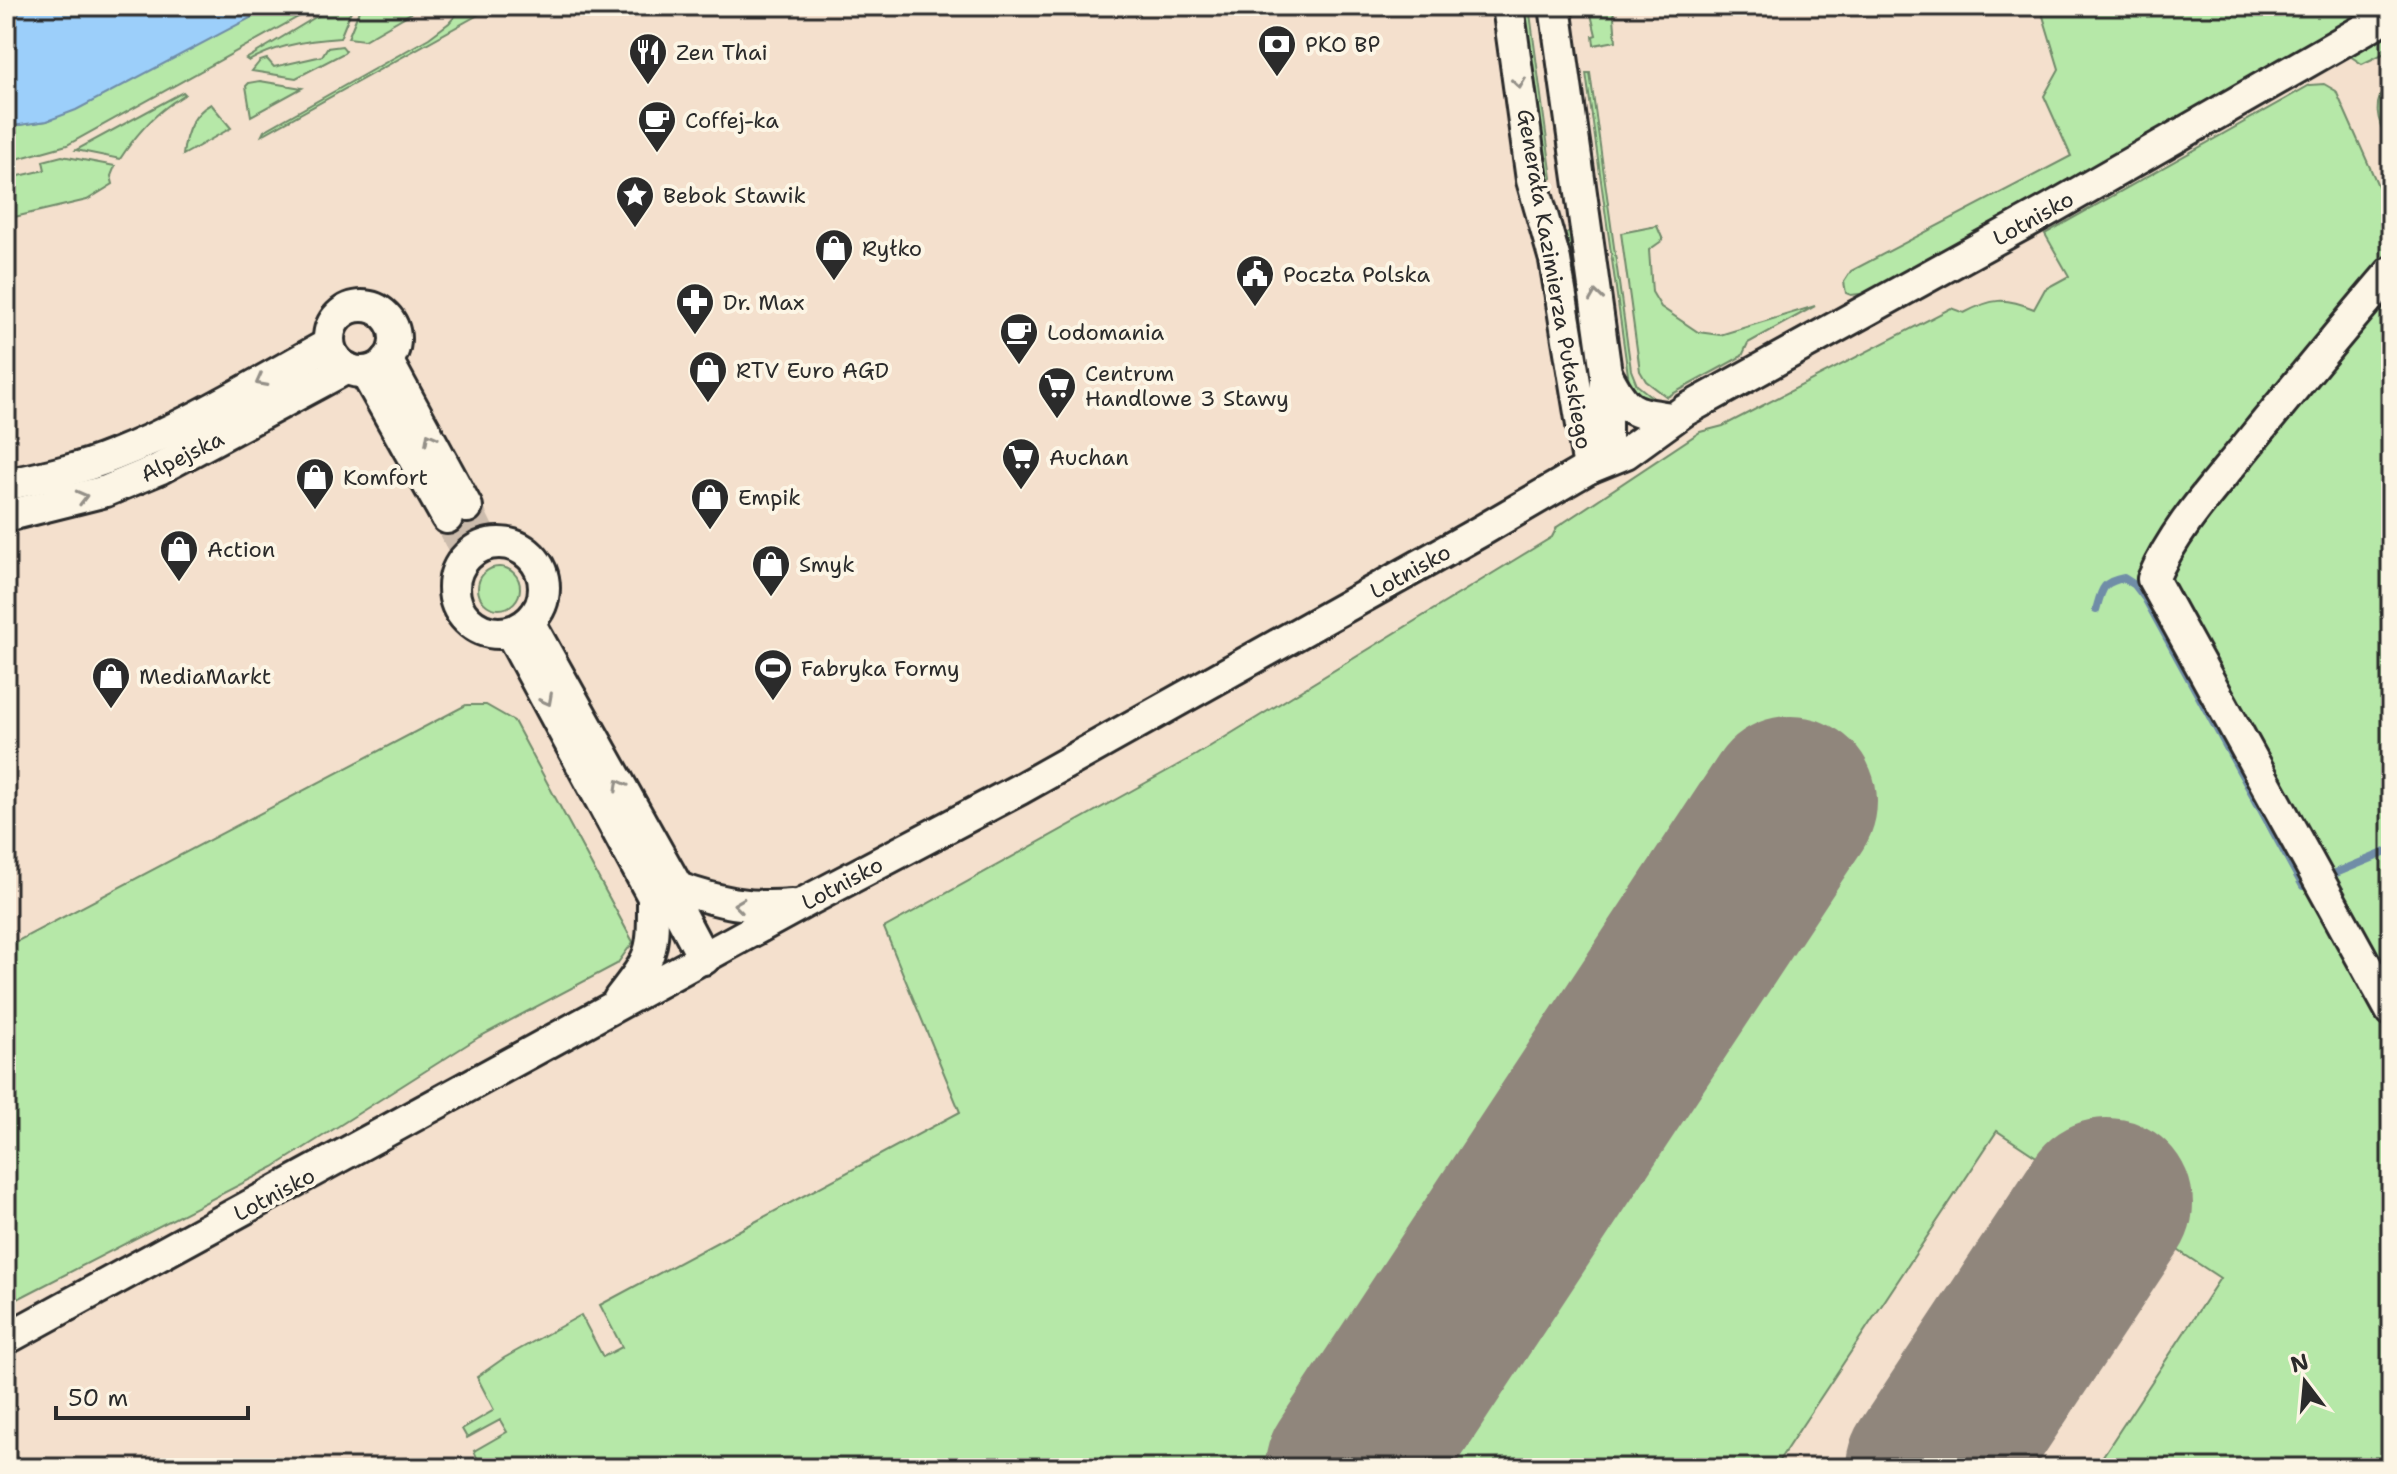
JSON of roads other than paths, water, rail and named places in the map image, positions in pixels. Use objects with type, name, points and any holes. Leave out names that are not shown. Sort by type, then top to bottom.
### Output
[{"type":"street","name":"Generała Kazimierza Pułaskiego","points":[[1508,6],[1532,180],[1555,260],[1589,468]]},
{"type":"street","name":"Generała Kazimierza Pułaskiego","points":[[1555,6],[1606,373],[1606,443],[1589,468]]},
{"type":"street","name":"Lotnisko","points":[[6,1339],[802,904],[1020,789],[1589,468],[1626,453],[1672,418],[2045,212],[2391,14]]},
{"type":"street","points":[[2391,272],[2336,335],[2193,513],[2165,552],[2153,579],[2391,1011]]},
{"type":"street","points":[[357,361],[457,512]]},
{"type":"street","name":"Alpejska","points":[[6,485],[111,457],[168,432],[357,361]]},
{"type":"street","name":"Alpejska","points":[[6,516],[106,491],[159,469],[357,361]]},
{"type":"street","points":[[1606,373],[1622,403],[1641,414],[1672,418]]},
{"type":"street","points":[[500,544],[525,552],[541,573],[542,599],[520,627],[496,633],[481,629],[468,622],[459,610],[454,596],[454,581],[459,567],[475,545],[500,544]]},
{"type":"street","points":[[520,627],[704,959]]},
{"type":"street","points":[[670,898],[761,907],[802,904]]},
{"type":"street","points":[[610,1011],[645,966],[670,898]]},
{"type":"water","points":[[6,6],[273,6],[76,110],[47,121],[6,127]]},
{"type":"waterway","points":[[2096,610],[2107,584],[2124,578],[2135,585],[2145,598],[2303,886],[2306,885]]},
{"type":"waterway","points":[[2331,875],[2391,850]]},
{"type":"tunnel","points":[[467,507],[480,534]]},
{"type":"tunnel","points":[[447,518],[462,545]]},
{"type":"place","name":"PKO BP","points":[[1277,78]]},
{"type":"place","name":"Zen Thai","points":[[648,86]]},
{"type":"place","name":"Coffej-ka","points":[[657,154]]},
{"type":"place","name":"Bebok Stawik","points":[[635,229]]},
{"type":"place","name":"Ryłko","points":[[834,282]]},
{"type":"place","name":"Poczta Polska","points":[[1255,308]]},
{"type":"place","name":"Dr. Max","points":[[695,336]]},
{"type":"place","name":"Lodomania","points":[[1019,366]]},
{"type":"place","name":"RTV Euro AGD","points":[[708,404]]},
{"type":"place","name":"Centrum Handlowe 3 Stawy","points":[[1057,420]]},
{"type":"place","name":"Auchan","points":[[1021,491]]},
{"type":"place","name":"Komfort","points":[[315,511]]},
{"type":"place","name":"Empik","points":[[710,531]]},
{"type":"place","name":"Action","points":[[179,583]]},
{"type":"place","name":"Smyk","points":[[771,598]]},
{"type":"place","name":"Fabryka Formy","points":[[773,702]]},
{"type":"place","name":"MediaMarkt","points":[[111,710]]}]
